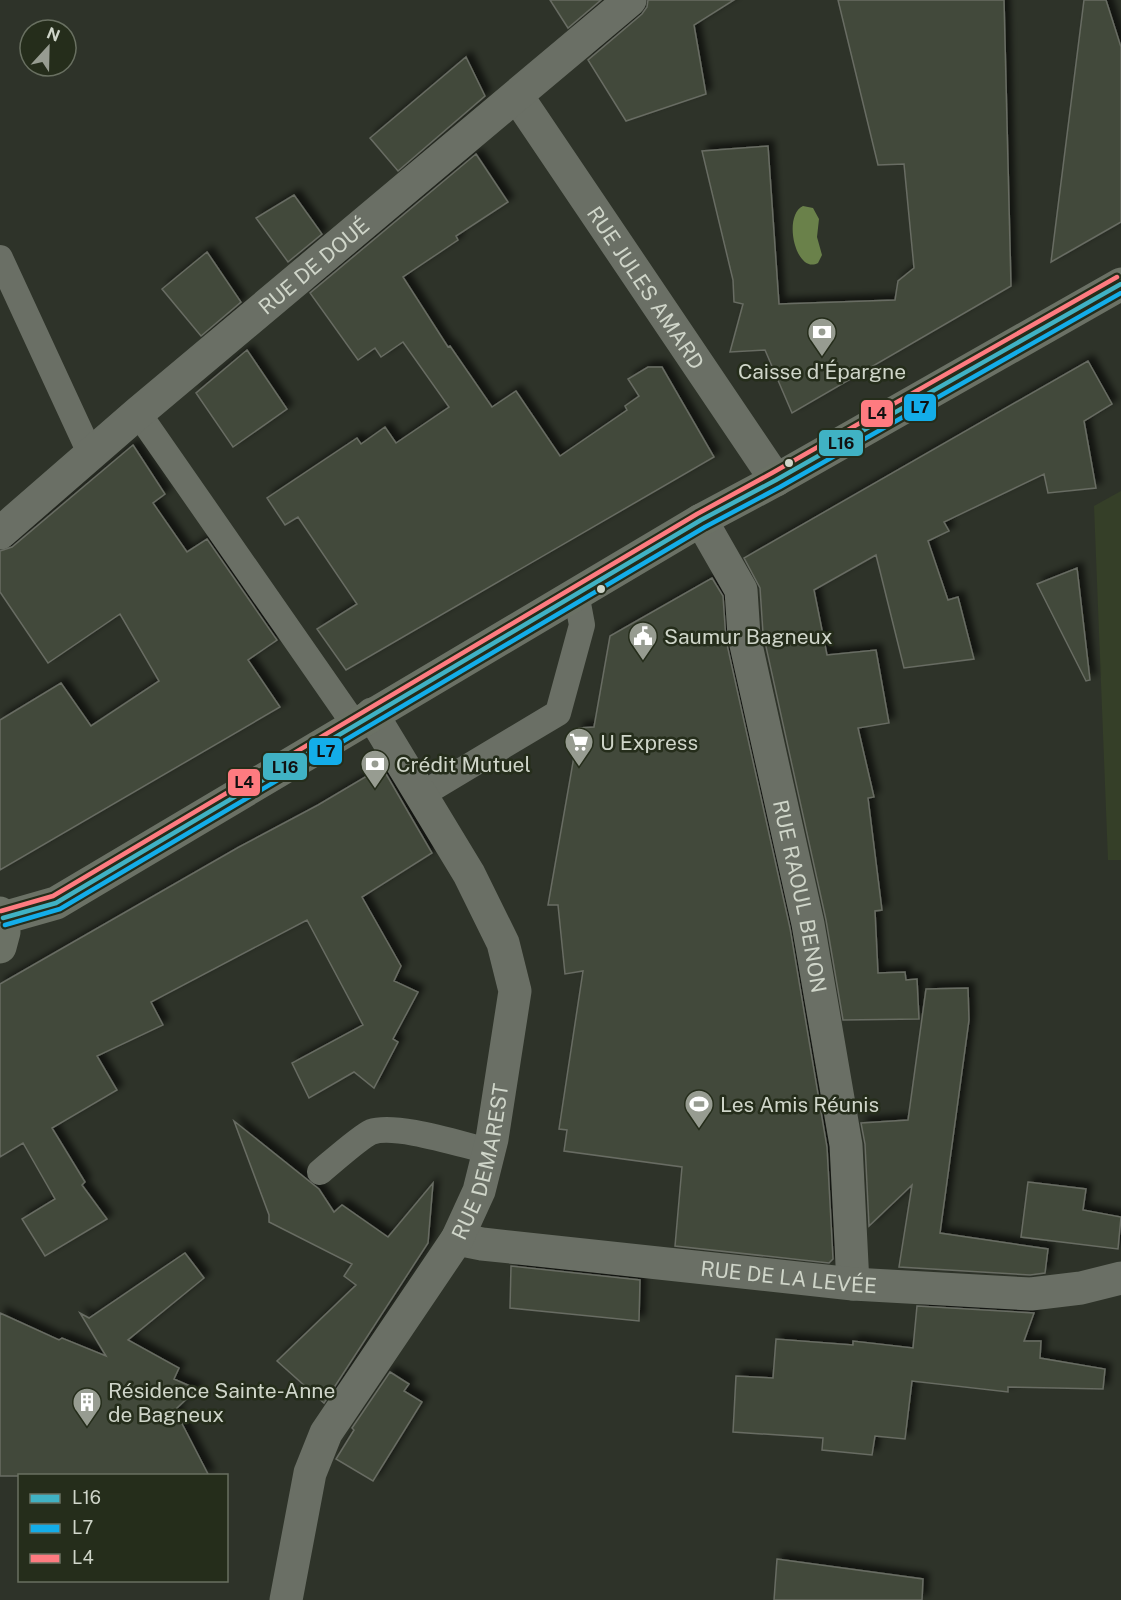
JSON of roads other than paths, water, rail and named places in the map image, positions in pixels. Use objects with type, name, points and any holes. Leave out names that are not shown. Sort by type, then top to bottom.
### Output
[{"type":"main road","points":[[1,926],[56,903],[700,520],[776,480],[1121,284]]},
{"type":"street","name":"RUE DE DOUÉ","points":[[0,533],[138,413],[630,0]]},
{"type":"street","name":"RUE JULES AMARD","points":[[517,96],[776,480]]},
{"type":"street","name":"RUE RAOUL BENON","points":[[700,520],[741,590],[744,636],[808,924],[846,1145],[853,1284]]},
{"type":"street","name":"RUE DEMAREST","points":[[285,1600],[310,1473],[326,1433],[457,1239],[479,1191],[489,1151],[515,991],[503,943],[469,874],[421,795],[364,719]]},
{"type":"street","name":"RUE DE LA LEVÉE","points":[[457,1239],[482,1244],[853,1284],[1031,1294],[1081,1288],[1121,1278]]},
{"type":"lane","points":[[0,258],[91,455]]},
{"type":"lane","points":[[138,413],[364,719]]},
{"type":"lane","points":[[421,795],[558,713],[582,625],[576,593]]},
{"type":"lane","points":[[321,1172],[371,1132],[391,1130],[408,1132],[489,1151]]},
{"type":"place","name":"Caisse d'Épargne","points":[[822,358]]},
{"type":"place","name":"Saumur Bagneux","points":[[643,662]]},
{"type":"place","name":"U Express","points":[[579,768]]},
{"type":"place","name":"Crédit Mutuel","points":[[375,790]]},
{"type":"place","name":"Les Amis Réunis","points":[[699,1130]]},
{"type":"place","name":"Résidence Sainte-Anne de Bagneux","points":[[87,1428]]}]
